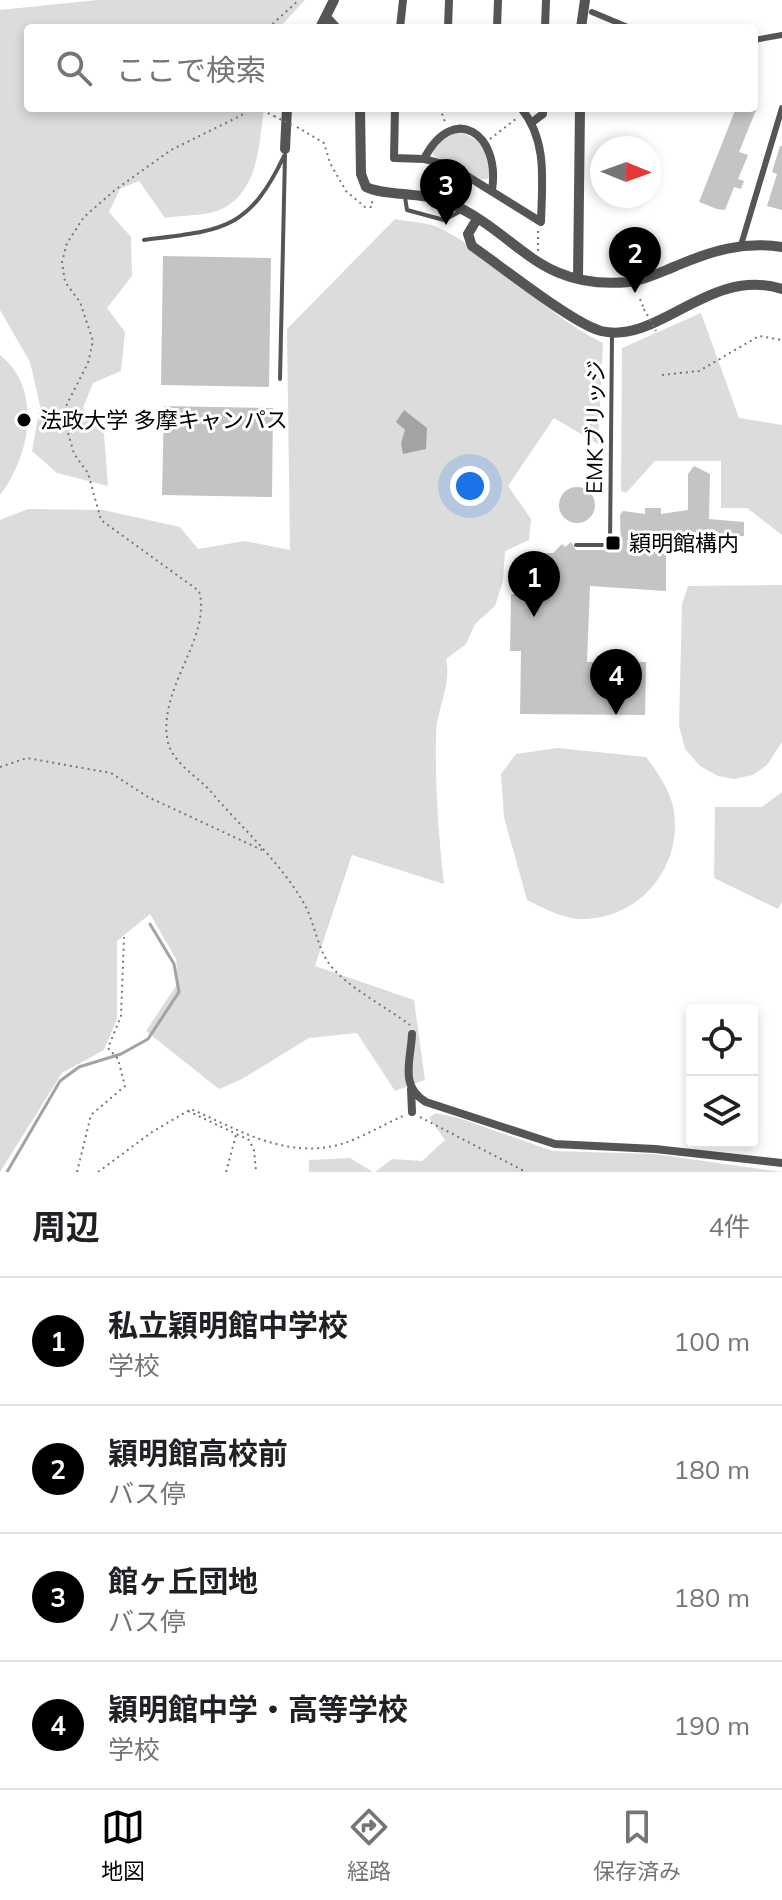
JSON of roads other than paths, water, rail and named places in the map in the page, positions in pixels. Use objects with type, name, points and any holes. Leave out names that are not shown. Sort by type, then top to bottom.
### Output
[{"type":"street","points":[[322,24],[334,0]]},
{"type":"street","points":[[400,24],[403,0]]},
{"type":"street","points":[[448,24],[449,0]]},
{"type":"street","points":[[497,24],[498,0]]},
{"type":"street","points":[[545,24],[546,0]]},
{"type":"street","points":[[582,24],[585,0]]},
{"type":"street","points":[[592,12],[620,24]]},
{"type":"street","points":[[326,17],[332,24]]},
{"type":"street","points":[[758,39],[782,35]]},
{"type":"street","points":[[741,245],[782,108]]},
{"type":"street","points":[[285,152],[287,112]]},
{"type":"street","points":[[360,112],[361,178],[372,190],[405,192],[447,202],[477,219],[532,261],[578,279],[610,283],[640,280],[711,252],[741,245],[782,247]]},
{"type":"street","points":[[395,112],[394,158],[424,159],[461,171],[541,222],[542,153],[524,112]]},
{"type":"street","points":[[531,123],[543,112]]},
{"type":"street","points":[[578,279],[580,112]]},
{"type":"street","points":[[424,159],[434,141],[448,131],[466,130],[486,142],[494,159],[492,190]]},
{"type":"street","points":[[447,202],[461,171]]},
{"type":"street","points":[[477,219],[468,234],[472,246],[583,323],[612,337],[730,287],[758,284],[782,289]]},
{"type":"street","points":[[412,1034],[407,1061],[412,1112]]},
{"type":"street","points":[[411,1089],[426,1102],[555,1144],[671,1150],[782,1163]]},
{"type":"lane","points":[[144,240],[203,233],[246,214],[259,202],[285,152]]},
{"type":"lane","points":[[280,379],[285,152]]},
{"type":"lane","points":[[405,192],[407,210],[444,220],[463,210]]},
{"type":"lane","name":"EMKブリッジ","points":[[576,545],[610,545],[612,337]]},
{"type":"waterway","points":[[7,1172],[60,1081],[79,1067],[121,1054],[148,1039],[179,992],[174,964],[150,924]]},
{"type":"place","name":"館ヶ丘団地","points":[[446,225]]},
{"type":"place","name":"穎明館高校前","points":[[635,293]]},
{"type":"place","name":"法政大学 多摩キャンパス","points":[[24,420]]},
{"type":"place","name":"穎明館構内","points":[[613,543]]},
{"type":"place","name":"私立穎明館中学校","points":[[534,617]]},
{"type":"place","name":"穎明館中学・高等学校","points":[[616,715]]}]
